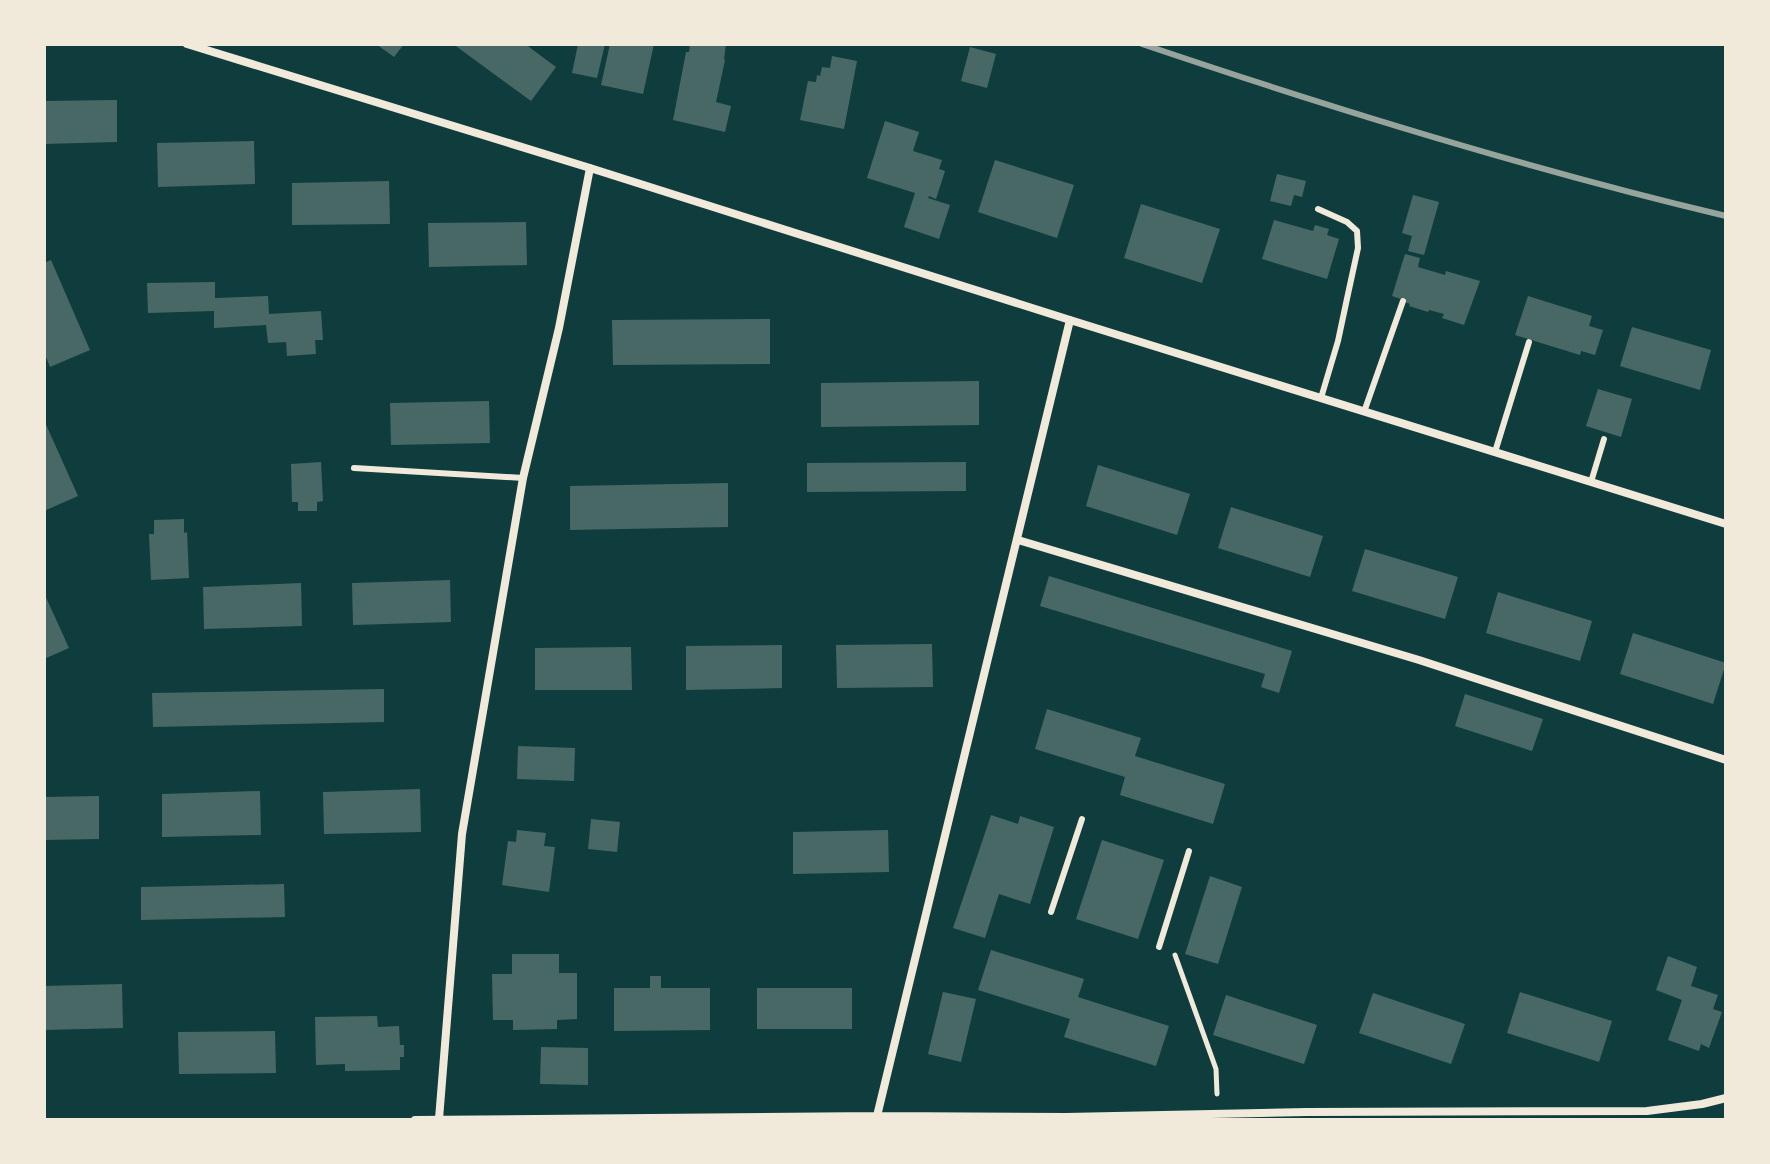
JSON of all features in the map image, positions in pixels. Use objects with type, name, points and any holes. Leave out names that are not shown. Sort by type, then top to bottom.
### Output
[{"type":"street","points":[[187,44],[1726,524]]},
{"type":"street","points":[[439,1119],[462,834],[523,478],[559,328],[590,168]]},
{"type":"street","points":[[877,1116],[1070,320]]},
{"type":"street","points":[[1018,540],[1419,660],[1726,760]]},
{"type":"street","points":[[415,1120],[1353,1116],[1647,1111],[1726,1098]]},
{"type":"lane","points":[[1318,209],[1347,222],[1357,231],[1358,248],[1338,341],[1321,398]]},
{"type":"lane","points":[[1364,412],[1403,301]]},
{"type":"lane","points":[[1495,452],[1529,342]]},
{"type":"lane","points":[[1591,482],[1604,439]]},
{"type":"lane","points":[[354,468],[523,478]]},
{"type":"lane","points":[[1051,912],[1082,819]]},
{"type":"lane","points":[[1159,947],[1189,851]]},
{"type":"path","points":[[1165,928],[1216,1069],[1217,1115]]},
{"type":"building","points":[[376,44],[404,44],[394,57]]},
{"type":"building","points":[[453,44],[525,44],[556,67],[531,101]]},
{"type":"building","points":[[578,44],[605,44],[597,78],[572,73]]},
{"type":"building","points":[[610,44],[654,44],[643,94],[601,85]]},
{"type":"building","points":[[690,44],[726,44],[716,102],[731,106],[725,132],[673,120]]},
{"type":"building","points":[[970,47],[996,54],[987,88],[961,81]]},
{"type":"building","points":[[832,56],[857,61],[844,129],[800,120],[808,81],[816,82],[822,67],[830,68]]},
{"type":"building","points":[[117,100],[117,142],[44,144],[44,101]]},
{"type":"building","points":[[885,121],[919,132],[913,151],[942,160],[939,169],[945,171],[936,199],[928,198],[950,205],[939,239],[904,227],[915,193],[867,178]]},
{"type":"building","points":[[254,141],[255,184],[158,187],[157,143]]},
{"type":"building","points":[[995,160],[1074,185],[1057,238],[978,212]]},
{"type":"building","points":[[1277,174],[1306,181],[1302,197],[1294,195],[1291,206],[1270,201]]},
{"type":"building","points":[[389,181],[390,224],[292,225],[292,183]]},
{"type":"building","points":[[1413,195],[1439,202],[1424,255],[1408,251],[1412,236],[1402,233]]},
{"type":"building","points":[[1141,204],[1220,229],[1202,283],[1124,258]]},
{"type":"building","points":[[1274,220],[1313,231],[1315,225],[1329,229],[1327,235],[1339,239],[1327,279],[1262,259]]},
{"type":"building","points":[[526,222],[527,265],[429,267],[428,223]]},
{"type":"building","points":[[1405,254],[1420,258],[1418,267],[1480,281],[1464,325],[1442,318],[1444,314],[1409,306],[1406,301],[1392,296]]},
{"type":"building","points":[[51,260],[90,350],[50,367],[44,352],[44,263]]},
{"type":"building","points":[[215,282],[215,298],[268,296],[269,314],[321,311],[323,340],[315,340],[316,354],[287,356],[286,342],[268,343],[266,325],[214,328],[214,311],[148,313],[147,283]]},
{"type":"building","points":[[1528,296],[1592,316],[1589,326],[1603,330],[1595,355],[1581,351],[1580,355],[1515,335]]},
{"type":"building","points":[[770,319],[770,364],[613,365],[612,320]]},
{"type":"building","points":[[1632,327],[1711,350],[1700,390],[1620,366]]},
{"type":"building","points":[[979,381],[979,425],[821,427],[821,383]]},
{"type":"building","points":[[1598,389],[1632,399],[1621,437],[1586,426]]},
{"type":"building","points":[[489,401],[490,443],[391,445],[390,403]]},
{"type":"building","points":[[44,420],[78,496],[44,511]]},
{"type":"building","points":[[321,462],[323,501],[317,502],[317,511],[298,511],[298,502],[292,502],[291,464]]},
{"type":"building","points":[[966,462],[966,491],[807,492],[807,463]]},
{"type":"building","points":[[1098,465],[1190,494],[1177,535],[1086,506]]},
{"type":"building","points":[[728,483],[728,527],[570,530],[570,486]]},
{"type":"building","points":[[1231,507],[1323,536],[1310,577],[1218,548]]},
{"type":"building","points":[[184,519],[189,578],[151,580],[149,534],[154,534],[154,520]]},
{"type":"building","points":[[1365,549],[1458,577],[1445,619],[1352,591]]},
{"type":"building","points":[[1049,576],[1292,651],[1279,693],[1261,687],[1265,674],[1040,606]]},
{"type":"building","points":[[450,580],[451,622],[353,625],[352,583]]},
{"type":"building","points":[[301,583],[302,626],[204,629],[203,587]]},
{"type":"building","points":[[1498,592],[1592,621],[1580,661],[1486,633]]},
{"type":"building","points":[[44,593],[69,648],[44,659]]},
{"type":"building","points":[[1633,633],[1726,663],[1713,704],[1620,674]]},
{"type":"building","points":[[932,644],[933,687],[837,688],[836,645]]},
{"type":"building","points":[[782,645],[782,688],[686,690],[686,646]]},
{"type":"building","points":[[631,647],[632,690],[535,690],[535,648]]},
{"type":"building","points":[[384,689],[384,722],[153,727],[152,693]]},
{"type":"building","points":[[1465,694],[1543,719],[1532,751],[1455,726]]},
{"type":"building","points":[[1047,709],[1141,738],[1135,756],[1225,784],[1213,824],[1120,795],[1125,777],[1035,749]]},
{"type":"building","points":[[518,746],[575,748],[574,781],[517,779]]},
{"type":"building","points":[[420,789],[421,832],[324,834],[323,792]]},
{"type":"building","points":[[260,791],[261,835],[162,837],[162,794]]},
{"type":"building","points":[[99,796],[99,839],[44,840],[44,797]]},
{"type":"building","points":[[991,815],[1018,824],[1020,816],[1054,827],[1030,904],[999,894],[985,938],[953,928]]},
{"type":"building","points":[[591,819],[620,822],[617,852],[588,849]]},
{"type":"building","points":[[517,830],[546,833],[544,846],[555,847],[549,892],[502,885],[508,841],[516,842]]},
{"type":"building","points":[[888,830],[889,872],[793,874],[793,832]]},
{"type":"building","points":[[1102,840],[1164,860],[1138,939],[1076,919]]},
{"type":"building","points":[[1210,876],[1242,887],[1218,964],[1185,954]]},
{"type":"building","points":[[284,884],[285,917],[141,920],[141,887]]},
{"type":"building","points":[[991,950],[1084,979],[1078,997],[1169,1026],[1156,1066],[1064,1037],[1070,1019],[978,990]]},
{"type":"building","points":[[512,954],[559,954],[559,973],[577,973],[577,1019],[557,1020],[557,1029],[513,1030],[513,1020],[493,1020],[492,974],[512,974]]},
{"type":"building","points":[[1668,956],[1697,967],[1691,986],[1718,995],[1713,1009],[1722,1012],[1709,1048],[1701,1044],[1699,1051],[1668,1040],[1682,1000],[1656,990]]},
{"type":"building","points":[[650,976],[661,976],[661,988],[710,988],[710,1030],[614,1031],[614,988],[650,988]]},
{"type":"building","points":[[122,984],[123,1028],[44,1030],[44,986]]},
{"type":"building","points":[[757,988],[852,988],[852,1029],[757,1029]]},
{"type":"building","points":[[943,992],[976,999],[961,1062],[928,1054]]},
{"type":"building","points":[[1520,992],[1612,1021],[1599,1062],[1507,1033]]},
{"type":"building","points":[[1373,993],[1465,1024],[1451,1064],[1359,1033]]},
{"type":"building","points":[[1226,995],[1317,1025],[1304,1064],[1213,1035]]},
{"type":"building","points":[[377,1016],[378,1027],[399,1026],[400,1045],[404,1045],[400,1070],[345,1071],[345,1064],[316,1065],[315,1017]]},
{"type":"building","points":[[275,1031],[276,1073],[179,1074],[178,1032]]},
{"type":"building","points":[[541,1047],[588,1048],[588,1085],[540,1084]]},
{"type":"railway","points":[[1142,44],[1432,137],[1726,216]]}]
